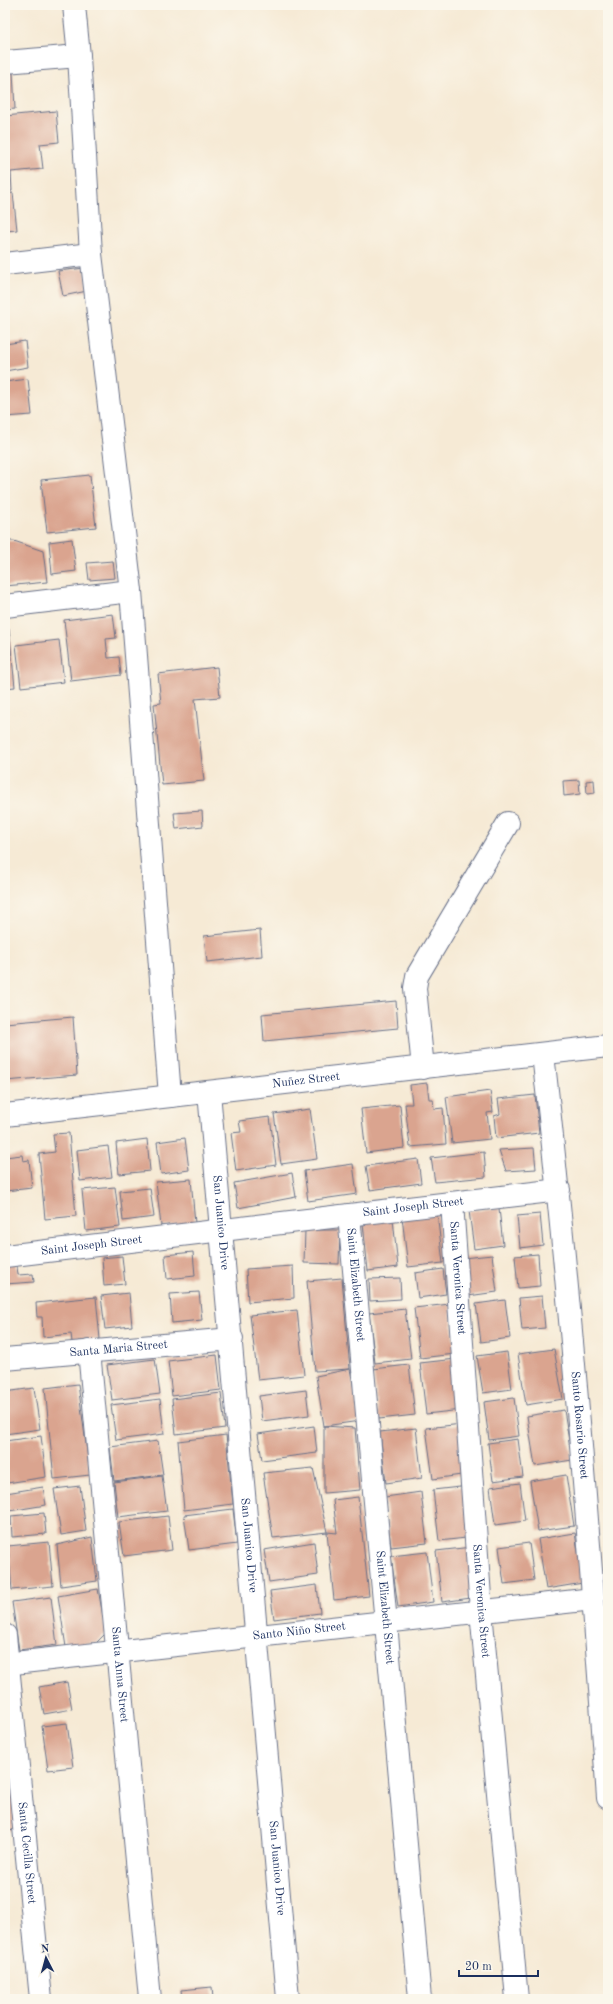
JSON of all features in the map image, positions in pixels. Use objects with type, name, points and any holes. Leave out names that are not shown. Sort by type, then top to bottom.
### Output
[{"type":"street","points":[[74,5],[79,56],[91,254],[131,590],[170,1096]]},
{"type":"street","points":[[5,62],[79,56]]},
{"type":"street","points":[[5,264],[91,254]]},
{"type":"street","points":[[5,606],[131,590]]},
{"type":"street","points":[[423,1068],[415,988],[417,976],[508,823]]},
{"type":"street","name":"Nuñez Street","points":[[5,1115],[608,1046]]},
{"type":"street","name":"Santo Rosario Street","points":[[543,1054],[559,1190],[608,1798]]},
{"type":"street","name":"San Juanico Drive","points":[[209,1092],[232,1339],[288,1999]]},
{"type":"street","name":"Saint Joseph Street","points":[[5,1256],[559,1190]]},
{"type":"street","name":"Santa Veronica Street","points":[[452,1203],[481,1611],[517,1999]]},
{"type":"street","name":"Saint Elizabeth Street","points":[[349,1215],[420,1999]]},
{"type":"street","name":"Santa Maria Street","points":[[5,1359],[89,1350],[232,1339]]},
{"type":"street","name":"Santa Anna Street","points":[[89,1350],[150,1999]]},
{"type":"street","name":"Santo Niño Street","points":[[6,1664],[593,1599]]},
{"type":"street","name":"Santa Cecilla Street","points":[[5,1635],[6,1664],[41,1999]]},
{"type":"building","points":[[13,72],[15,109],[5,110],[5,73]]},
{"type":"building","points":[[56,111],[59,142],[40,144],[43,169],[11,172],[12,191],[5,192],[5,116]]},
{"type":"building","points":[[13,193],[17,230],[5,231],[5,194]]},
{"type":"building","points":[[85,268],[87,291],[63,296],[58,271]]},
{"type":"building","points":[[25,341],[28,367],[5,371],[5,344]]},
{"type":"building","points":[[28,379],[32,415],[5,417],[5,382]]},
{"type":"building","points":[[90,475],[96,527],[47,532],[41,480]]},
{"type":"building","points":[[72,539],[76,571],[52,574],[49,542]]},
{"type":"building","points":[[5,541],[14,541],[43,551],[47,582],[5,586]]},
{"type":"building","points":[[113,561],[115,578],[89,580],[87,563]]},
{"type":"building","points":[[113,614],[116,638],[106,639],[108,658],[119,657],[121,675],[71,681],[64,620]]},
{"type":"building","points":[[9,629],[15,687],[5,688],[5,630]]},
{"type":"building","points":[[59,640],[64,682],[21,687],[16,645]]},
{"type":"building","points":[[217,667],[220,697],[195,699],[204,781],[162,785],[154,704],[161,703],[158,674]]},
{"type":"building","points":[[579,780],[580,794],[564,796],[563,781]]},
{"type":"building","points":[[594,780],[595,793],[587,794],[586,781]]},
{"type":"building","points":[[202,811],[203,826],[176,829],[174,813]]},
{"type":"building","points":[[260,930],[262,956],[207,962],[204,936]]},
{"type":"building","points":[[396,1001],[398,1028],[264,1041],[262,1014]]},
{"type":"building","points":[[73,1017],[77,1075],[5,1081],[5,1023]]},
{"type":"building","points":[[427,1083],[429,1099],[433,1099],[434,1109],[443,1108],[446,1144],[410,1147],[405,1104],[412,1104],[410,1085]]},
{"type":"building","points":[[490,1091],[493,1112],[487,1113],[490,1139],[452,1143],[446,1097]]},
{"type":"building","points":[[535,1095],[539,1133],[496,1138],[494,1116],[500,1114],[498,1099]]},
{"type":"building","points":[[400,1105],[404,1148],[366,1153],[361,1109]]},
{"type":"building","points":[[310,1109],[317,1159],[281,1164],[274,1114]]},
{"type":"building","points":[[270,1117],[276,1165],[236,1171],[231,1133],[241,1132],[239,1121]]},
{"type":"building","points":[[69,1133],[76,1216],[45,1219],[39,1154],[55,1152],[53,1134]]},
{"type":"building","points":[[185,1138],[189,1170],[161,1174],[157,1142]]},
{"type":"building","points":[[147,1139],[150,1171],[119,1174],[116,1143]]},
{"type":"building","points":[[108,1146],[112,1177],[80,1181],[77,1150]]},
{"type":"building","points":[[534,1148],[536,1169],[506,1171],[499,1150]]},
{"type":"building","points":[[484,1152],[486,1177],[435,1182],[431,1158]]},
{"type":"building","points":[[22,1155],[23,1161],[29,1160],[32,1188],[5,1191],[5,1157]]},
{"type":"building","points":[[418,1159],[421,1183],[370,1190],[366,1166]]},
{"type":"building","points":[[353,1164],[357,1194],[308,1201],[304,1171]]},
{"type":"building","points":[[292,1173],[296,1197],[238,1208],[234,1183]]},
{"type":"building","points":[[191,1179],[195,1223],[161,1226],[156,1182]]},
{"type":"building","points":[[115,1187],[120,1227],[86,1231],[82,1190]]},
{"type":"building","points":[[150,1188],[154,1217],[123,1221],[120,1191]]},
{"type":"building","points":[[499,1208],[503,1245],[474,1249],[469,1211]]},
{"type":"building","points":[[437,1213],[443,1263],[408,1267],[402,1217]]},
{"type":"building","points":[[540,1214],[543,1245],[520,1248],[517,1216]]},
{"type":"building","points":[[393,1219],[398,1267],[368,1271],[363,1223]]},
{"type":"building","points":[[305,1230],[340,1230],[339,1264],[304,1263]]},
{"type":"building","points":[[193,1252],[195,1276],[167,1279],[165,1255]]},
{"type":"building","points":[[538,1254],[540,1286],[518,1288],[515,1256]]},
{"type":"building","points":[[492,1255],[497,1292],[468,1296],[463,1258]]},
{"type":"building","points":[[122,1256],[125,1284],[104,1286],[102,1258]]},
{"type":"building","points":[[16,1258],[18,1275],[33,1274],[34,1282],[5,1284],[5,1259]]},
{"type":"building","points":[[293,1266],[294,1298],[248,1302],[246,1269]]},
{"type":"building","points":[[443,1269],[446,1294],[418,1298],[415,1273]]},
{"type":"building","points":[[342,1278],[350,1369],[315,1371],[307,1281]]},
{"type":"building","points":[[400,1278],[401,1299],[370,1301],[369,1279]]},
{"type":"building","points":[[199,1292],[202,1320],[172,1323],[170,1294]]},
{"type":"building","points":[[129,1293],[132,1326],[105,1329],[101,1296]]},
{"type":"building","points":[[542,1296],[545,1328],[522,1330],[519,1298]]},
{"type":"building","points":[[96,1297],[100,1339],[72,1342],[71,1334],[43,1337],[42,1317],[37,1317],[36,1303]]},
{"type":"building","points":[[505,1300],[510,1338],[481,1342],[476,1304]]},
{"type":"building","points":[[450,1304],[455,1354],[420,1358],[414,1308]]},
{"type":"building","points":[[405,1309],[411,1359],[375,1363],[369,1313]]},
{"type":"building","points":[[297,1310],[304,1375],[258,1380],[250,1315]]},
{"type":"building","points":[[554,1349],[563,1399],[526,1405],[518,1354]]},
{"type":"building","points":[[507,1352],[512,1389],[483,1393],[477,1356]]},
{"type":"building","points":[[217,1355],[221,1390],[172,1396],[168,1361]]},
{"type":"building","points":[[155,1359],[160,1394],[112,1400],[107,1365]]},
{"type":"building","points":[[456,1359],[461,1410],[426,1414],[420,1363]]},
{"type":"building","points":[[409,1365],[415,1415],[379,1419],[373,1369]]},
{"type":"building","points":[[350,1369],[360,1421],[324,1426],[316,1376]]},
{"type":"building","points":[[78,1384],[90,1475],[54,1479],[45,1388]]},
{"type":"building","points":[[34,1388],[40,1429],[5,1434],[5,1392]]},
{"type":"building","points":[[306,1390],[309,1415],[262,1421],[259,1396]]},
{"type":"building","points":[[221,1393],[225,1428],[176,1434],[172,1399]]},
{"type":"building","points":[[514,1398],[519,1436],[489,1440],[484,1402]]},
{"type":"building","points":[[160,1399],[164,1434],[116,1440],[111,1405]]},
{"type":"building","points":[[564,1410],[572,1460],[535,1466],[527,1416]]},
{"type":"building","points":[[462,1424],[468,1474],[433,1479],[426,1428]]},
{"type":"building","points":[[314,1426],[317,1453],[262,1460],[258,1434]]},
{"type":"building","points":[[324,1426],[355,1428],[360,1490],[324,1493]]},
{"type":"building","points":[[416,1428],[422,1478],[386,1483],[380,1432]]},
{"type":"building","points":[[226,1435],[233,1504],[184,1510],[178,1441]]},
{"type":"building","points":[[41,1436],[46,1477],[7,1483],[5,1441]]},
{"type":"building","points":[[518,1439],[523,1477],[493,1481],[488,1443]]},
{"type":"building","points":[[158,1441],[163,1475],[114,1481],[110,1447]]},
{"type":"building","points":[[313,1468],[327,1532],[273,1538],[263,1473]]},
{"type":"building","points":[[566,1475],[574,1526],[538,1531],[530,1481]]},
{"type":"building","points":[[162,1476],[167,1511],[118,1517],[114,1482]]},
{"type":"building","points":[[520,1483],[525,1521],[495,1525],[490,1487]]},
{"type":"building","points":[[80,1486],[86,1531],[61,1535],[54,1489]]},
{"type":"building","points":[[469,1486],[475,1537],[439,1541],[433,1490]]},
{"type":"building","points":[[43,1487],[46,1505],[9,1511],[6,1493]]},
{"type":"building","points":[[421,1492],[427,1543],[391,1547],[385,1497]]},
{"type":"building","points":[[358,1497],[369,1596],[334,1600],[327,1532],[337,1533],[333,1500]]},
{"type":"building","points":[[233,1509],[237,1544],[189,1550],[184,1515]]},
{"type":"building","points":[[44,1513],[46,1534],[12,1537],[11,1516]]},
{"type":"building","points":[[168,1516],[172,1550],[124,1556],[119,1522]]},
{"type":"building","points":[[575,1533],[583,1583],[546,1589],[538,1539]]},
{"type":"building","points":[[92,1537],[97,1581],[61,1586],[57,1545]]},
{"type":"building","points":[[49,1542],[53,1586],[12,1590],[8,1546]]},
{"type":"building","points":[[314,1542],[318,1575],[269,1582],[264,1550]]},
{"type":"building","points":[[529,1543],[534,1580],[504,1584],[499,1547]]},
{"type":"building","points":[[472,1547],[478,1597],[442,1602],[436,1551]]},
{"type":"building","points":[[427,1552],[433,1602],[398,1607],[391,1556]]},
{"type":"building","points":[[317,1585],[320,1613],[274,1619],[270,1591]]},
{"type":"building","points":[[98,1589],[106,1633],[96,1643],[66,1647],[58,1596]]},
{"type":"building","points":[[51,1597],[57,1645],[19,1650],[12,1602]]},
{"type":"building","points":[[67,1682],[72,1709],[44,1714],[39,1687]]},
{"type":"building","points":[[67,1723],[73,1767],[48,1770],[42,1726]]},
{"type":"building","points":[[5,1733],[12,1778],[5,1779]]},
{"type":"building","points":[[12,1790],[17,1830],[5,1831],[5,1791]]},
{"type":"building","points":[[212,1987],[213,1999],[182,1999],[181,1990]]}]
